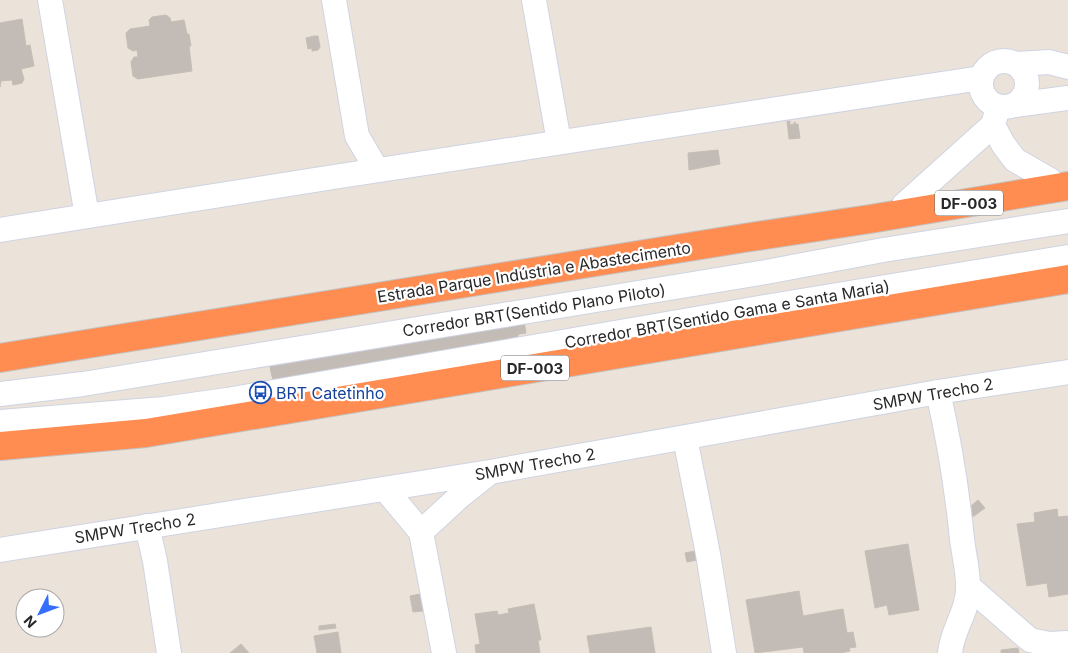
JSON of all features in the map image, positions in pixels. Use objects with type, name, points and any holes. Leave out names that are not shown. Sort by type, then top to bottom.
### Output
[{"type":"highway","name":"Estrada Parque Indústria e Abastecimento","points":[[0,358],[734,240],[870,220],[1059,183]]},
{"type":"highway","name":"DF-003","points":[[0,446],[146,433],[1068,279]]},
{"type":"street","points":[[50,0],[87,216]]},
{"type":"street","points":[[334,0],[357,136],[377,170]]},
{"type":"street","points":[[534,0],[559,142]]},
{"type":"street","points":[[1059,183],[1015,160],[1003,144],[1002,112],[984,95],[981,87],[981,78],[985,70],[992,64],[1000,61],[1016,64],[1048,62],[1068,67]]},
{"type":"street","points":[[904,205],[1002,112],[1023,98],[1027,90],[1027,80],[1023,71],[1016,64]]},
{"type":"street","points":[[0,230],[377,170],[981,78]]},
{"type":"street","points":[[1002,112],[1068,98]]},
{"type":"street","points":[[340,176],[357,136]]},
{"type":"street","name":"Corredor BRT(Sentido Plano Piloto)","points":[[0,394],[83,384],[757,274],[883,250],[1068,221]]},
{"type":"street","name":"Corredor BRT(Sentido Gama e Santa Maria)","points":[[0,422],[164,409],[227,400],[764,306],[1068,257]]},
{"type":"street","name":"SMPW Trecho 2","points":[[0,550],[490,472],[938,392],[1068,372]]},
{"type":"street","points":[[938,392],[946,427],[968,586],[966,604],[952,636],[950,653]]},
{"type":"street","points":[[685,438],[708,554],[724,653]]},
{"type":"street","points":[[421,532],[460,496],[490,472]]},
{"type":"street","points":[[385,488],[421,532],[444,653]]},
{"type":"street","points":[[147,526],[155,561],[169,653]]},
{"type":"street","points":[[968,586],[1030,640],[1049,644],[1068,643]]},
{"type":"building","points":[[166,15],[170,18],[171,22],[184,20],[191,46],[189,46],[192,71],[138,79],[133,76],[131,62],[134,57],[138,57],[137,50],[133,51],[128,48],[126,33],[130,29],[150,26],[149,20],[152,17]]},
{"type":"building","points":[[22,19],[26,46],[30,45],[34,66],[21,69],[24,79],[22,83],[13,85],[12,80],[1,81],[0,87],[0,23]]},
{"type":"building","points":[[318,36],[320,47],[318,50],[312,51],[312,48],[308,49],[306,38]]},
{"type":"building","points":[[787,121],[790,121],[790,125],[794,124],[794,122],[798,124],[800,138],[789,139]]},
{"type":"building","points":[[718,150],[720,164],[689,170],[688,153]]},
{"type":"building","points":[[515,320],[520,346],[274,385],[269,361]]},
{"type":"building","points":[[524,320],[526,333],[272,376],[269,362]]},
{"type":"building","points":[[978,500],[985,508],[974,516],[967,517],[970,507]]},
{"type":"building","points":[[1057,509],[1058,517],[1068,516],[1068,594],[1049,597],[1047,583],[1027,586],[1017,524],[1035,522],[1034,513]]},
{"type":"building","points":[[908,544],[919,610],[889,615],[887,605],[875,608],[865,551]]},
{"type":"building","points":[[700,550],[702,559],[687,562],[685,553]]},
{"type":"building","points":[[799,591],[803,616],[843,609],[847,633],[853,632],[856,647],[849,648],[850,651],[841,653],[804,653],[803,647],[755,653],[746,600]]},
{"type":"building","points":[[420,594],[426,607],[423,611],[413,612],[410,596]]},
{"type":"building","points":[[534,604],[541,640],[538,640],[540,653],[476,653],[475,645],[480,644],[475,614],[497,611],[498,615],[509,613],[508,609]]},
{"type":"building","points":[[335,624],[336,628],[319,630],[319,626]]},
{"type":"building","points":[[651,627],[655,653],[590,653],[587,636]]},
{"type":"building","points":[[338,632],[341,653],[317,653],[314,636]]},
{"type":"building","points":[[241,644],[249,653],[230,653]]},
{"type":"building","points":[[1018,648],[1019,653],[1001,653],[1001,650]]},
{"type":"place","name":"BRT Catetinho","points":[[260,393]]}]
